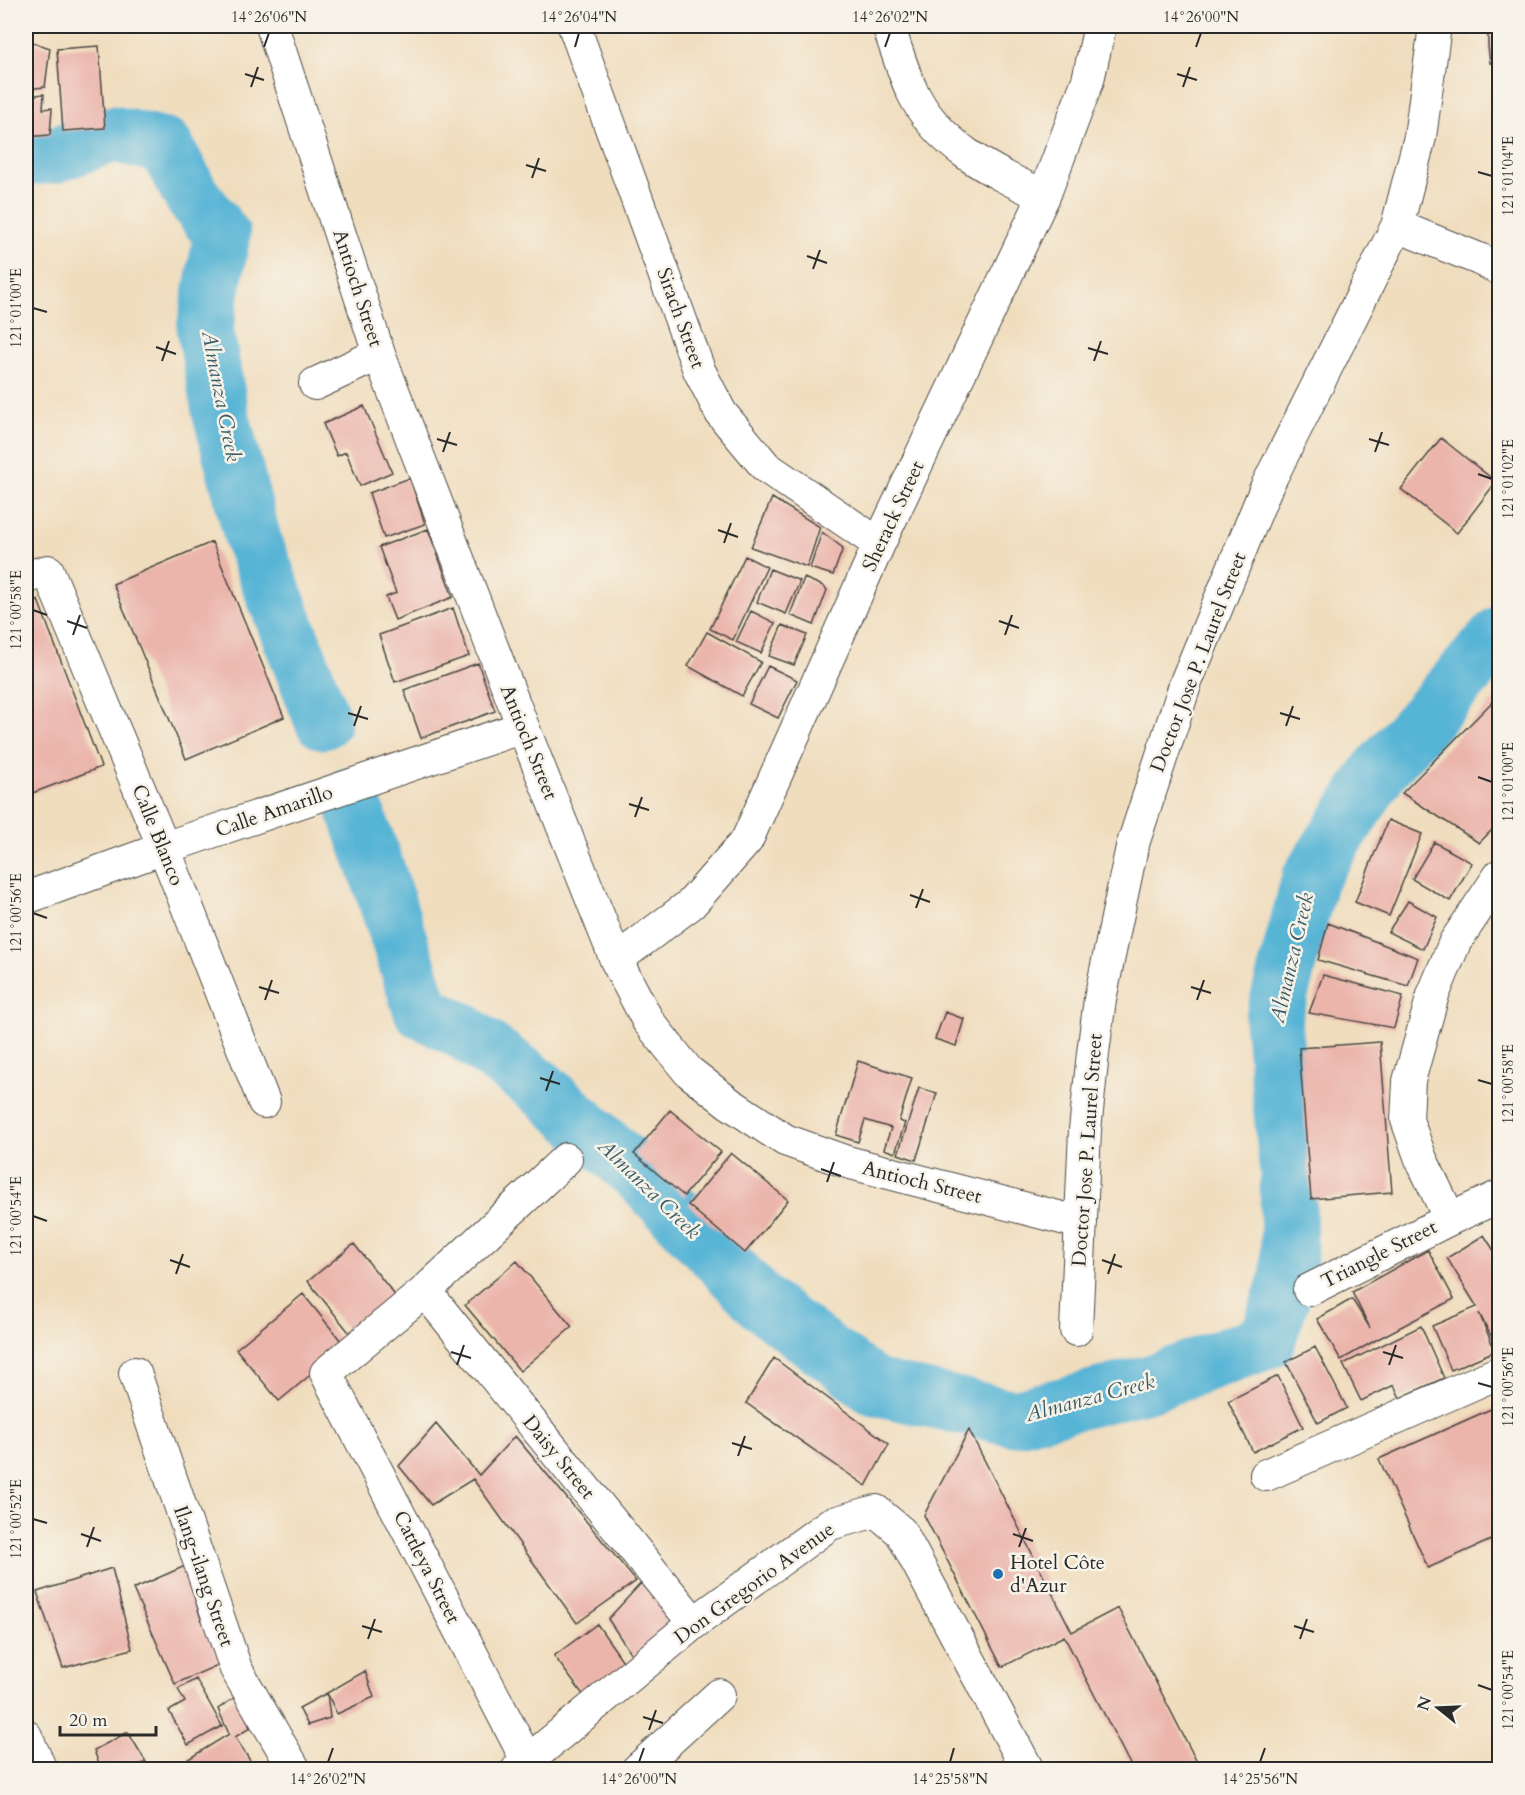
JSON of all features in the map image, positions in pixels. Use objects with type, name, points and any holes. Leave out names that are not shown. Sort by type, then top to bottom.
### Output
[{"type":"street","name":"Antioch Street","points":[[272,26],[379,354],[616,960],[648,1021],[688,1071],[785,1140],[848,1162],[1081,1223]]},
{"type":"street","name":"Sirach Street","points":[[574,26],[699,370],[721,413],[766,467],[879,544]]},
{"type":"street","points":[[888,26],[912,90],[929,121],[954,146],[988,169],[1044,195]]},
{"type":"street","name":"Sherack Street","points":[[616,960],[692,904],[747,840],[879,544],[1044,195],[1088,80],[1100,26]]},
{"type":"street","name":"Doctor Jose P. Laurel Street","points":[[1076,1330],[1084,1130],[1100,999],[1132,847],[1186,682],[1266,488],[1397,226],[1420,137],[1435,26]]},
{"type":"street","points":[[1397,226],[1500,269]]},
{"type":"street","points":[[315,384],[379,354]]},
{"type":"street","name":"Calle Blanco","points":[[37,574],[164,848],[264,1102]]},
{"type":"street","name":"Calle Amarillo","points":[[26,898],[164,848],[523,727]]},
{"type":"street","name":"Triangle Street","points":[[1450,1219],[1421,1159],[1407,1120],[1409,1081],[1432,995],[1455,942],[1500,875]]},
{"type":"street","points":[[425,1291],[566,1159]]},
{"type":"street","name":"Triangle Street","points":[[1309,1290],[1500,1196]]},
{"type":"street","name":"Cattleya Street","points":[[425,1291],[326,1373],[526,1767]]},
{"type":"street","name":"Daisy Street","points":[[425,1291],[694,1623]]},
{"type":"street","points":[[1266,1475],[1500,1372]]},
{"type":"street","name":"Ilang-ilang Street","points":[[135,1373],[236,1669],[295,1770]]},
{"type":"street","name":"Don Gregorio Avenue","points":[[526,1767],[694,1623],[830,1524],[876,1511],[901,1532],[1028,1770]]},
{"type":"street","points":[[637,1770],[719,1695]]},
{"type":"street","points":[[26,1736],[41,1770]]},
{"type":"building","points":[[1488,26],[1500,26],[1500,65],[1490,63]]},
{"type":"building","points":[[26,40],[50,48],[45,87],[26,89]]},
{"type":"building","points":[[99,46],[105,128],[63,131],[57,49]]},
{"type":"building","points":[[44,94],[43,109],[52,108],[50,135],[26,137],[26,96]]},
{"type":"building","points":[[364,406],[392,472],[360,486],[346,452],[337,456],[323,424]]},
{"type":"building","points":[[1441,438],[1496,482],[1457,533],[1401,489]]},
{"type":"building","points":[[410,478],[425,524],[384,538],[369,493]]},
{"type":"building","points":[[772,498],[820,527],[807,567],[751,547]]},
{"type":"building","points":[[428,529],[453,597],[395,620],[386,597],[396,593],[379,547]]},
{"type":"building","points":[[822,532],[843,548],[833,575],[810,568]]},
{"type":"building","points":[[212,542],[284,717],[186,759],[113,584]]},
{"type":"building","points":[[745,556],[767,567],[733,640],[710,629]]},
{"type":"building","points":[[770,569],[800,581],[786,614],[757,602]]},
{"type":"building","points":[[804,578],[827,590],[814,625],[790,615]]},
{"type":"building","points":[[38,600],[101,767],[30,794],[26,783],[26,605]]},
{"type":"building","points":[[453,608],[469,656],[395,682],[379,635]]},
{"type":"building","points":[[751,611],[775,623],[761,653],[736,642]]},
{"type":"building","points":[[782,625],[807,635],[794,665],[769,656]]},
{"type":"building","points":[[707,632],[761,662],[742,696],[688,666]]},
{"type":"building","points":[[478,663],[495,711],[421,738],[404,690]]},
{"type":"building","points":[[768,666],[797,680],[778,718],[749,704]]},
{"type":"building","points":[[1500,694],[1500,822],[1479,843],[1402,793]]},
{"type":"building","points":[[1388,820],[1422,834],[1389,916],[1355,902]]},
{"type":"building","points":[[1434,842],[1472,863],[1450,901],[1412,879]]},
{"type":"building","points":[[1408,901],[1437,917],[1423,949],[1388,932]]},
{"type":"building","points":[[1328,923],[1418,958],[1408,986],[1318,960]]},
{"type":"building","points":[[1323,975],[1403,996],[1394,1028],[1309,1013]]},
{"type":"building","points":[[945,1012],[964,1019],[956,1046],[935,1039]]},
{"type":"building","points":[[1380,1042],[1392,1192],[1311,1199],[1299,1048]]},
{"type":"building","points":[[858,1061],[912,1078],[899,1121],[905,1123],[895,1153],[884,1149],[891,1128],[865,1120],[858,1142],[836,1135]]},
{"type":"building","points":[[919,1088],[937,1093],[916,1160],[898,1154]]},
{"type":"building","points":[[670,1110],[721,1152],[684,1196],[634,1154]]},
{"type":"building","points":[[731,1153],[788,1200],[745,1253],[688,1205]]},
{"type":"building","points":[[1484,1235],[1500,1260],[1500,1345],[1497,1347],[1479,1313],[1495,1351],[1451,1370],[1432,1326],[1477,1307],[1447,1258]]},
{"type":"building","points":[[354,1244],[398,1299],[352,1336],[308,1281]]},
{"type":"building","points":[[1428,1250],[1454,1299],[1341,1360],[1317,1319],[1352,1299],[1370,1328],[1352,1292]]},
{"type":"building","points":[[517,1261],[572,1327],[520,1371],[465,1305]]},
{"type":"building","points":[[303,1294],[345,1346],[279,1401],[236,1349]]},
{"type":"building","points":[[1421,1326],[1444,1378],[1400,1398],[1394,1385],[1361,1401],[1343,1364]]},
{"type":"building","points":[[1315,1347],[1347,1408],[1318,1423],[1286,1362]]},
{"type":"building","points":[[774,1358],[889,1444],[866,1486],[746,1403]]},
{"type":"building","points":[[1278,1376],[1303,1427],[1253,1452],[1228,1401]]},
{"type":"building","points":[[1500,1405],[1500,1536],[1428,1568],[1379,1459]]},
{"type":"building","points":[[436,1424],[479,1475],[515,1436],[636,1581],[577,1623],[473,1479],[431,1505],[399,1466]]},
{"type":"building","name":"Hotel Côte d'Azur","points":[[969,1430],[1072,1632],[1118,1608],[1201,1770],[1133,1770],[1064,1636],[1002,1667],[924,1515]]},
{"type":"building","points":[[185,1566],[201,1619],[229,1660],[175,1684],[133,1589]]},
{"type":"building","points":[[112,1568],[132,1649],[63,1668],[37,1592]]},
{"type":"building","points":[[643,1581],[683,1618],[633,1657],[608,1619]]},
{"type":"building","points":[[597,1624],[627,1667],[587,1700],[554,1656]]},
{"type":"building","points":[[365,1671],[374,1697],[337,1714],[327,1693]]},
{"type":"building","points":[[196,1679],[222,1726],[188,1745],[169,1711],[185,1702],[178,1689]]},
{"type":"building","points":[[327,1693],[330,1718],[308,1725],[299,1708]]},
{"type":"building","points":[[238,1695],[250,1728],[235,1737],[256,1770],[189,1770],[185,1761],[229,1734],[218,1709]]},
{"type":"building","points":[[128,1732],[146,1762],[127,1770],[101,1770],[94,1750]]},
{"type":"waterway","name":"Almanza Creek","points":[[26,157],[54,155],[113,134],[165,146],[192,196],[222,235],[205,328],[220,411],[253,540],[323,721]]},
{"type":"waterway","name":"Almanza Creek","points":[[350,796],[422,1011],[461,1030],[540,1087],[638,1174],[763,1304],[875,1387],[1014,1418],[1151,1383],[1267,1341],[1289,1274],[1288,1175],[1273,1021],[1310,878],[1379,771],[1500,634]]},
{"type":"place","name":"Hotel Côte d'Azur","points":[[998,1574]]}]
